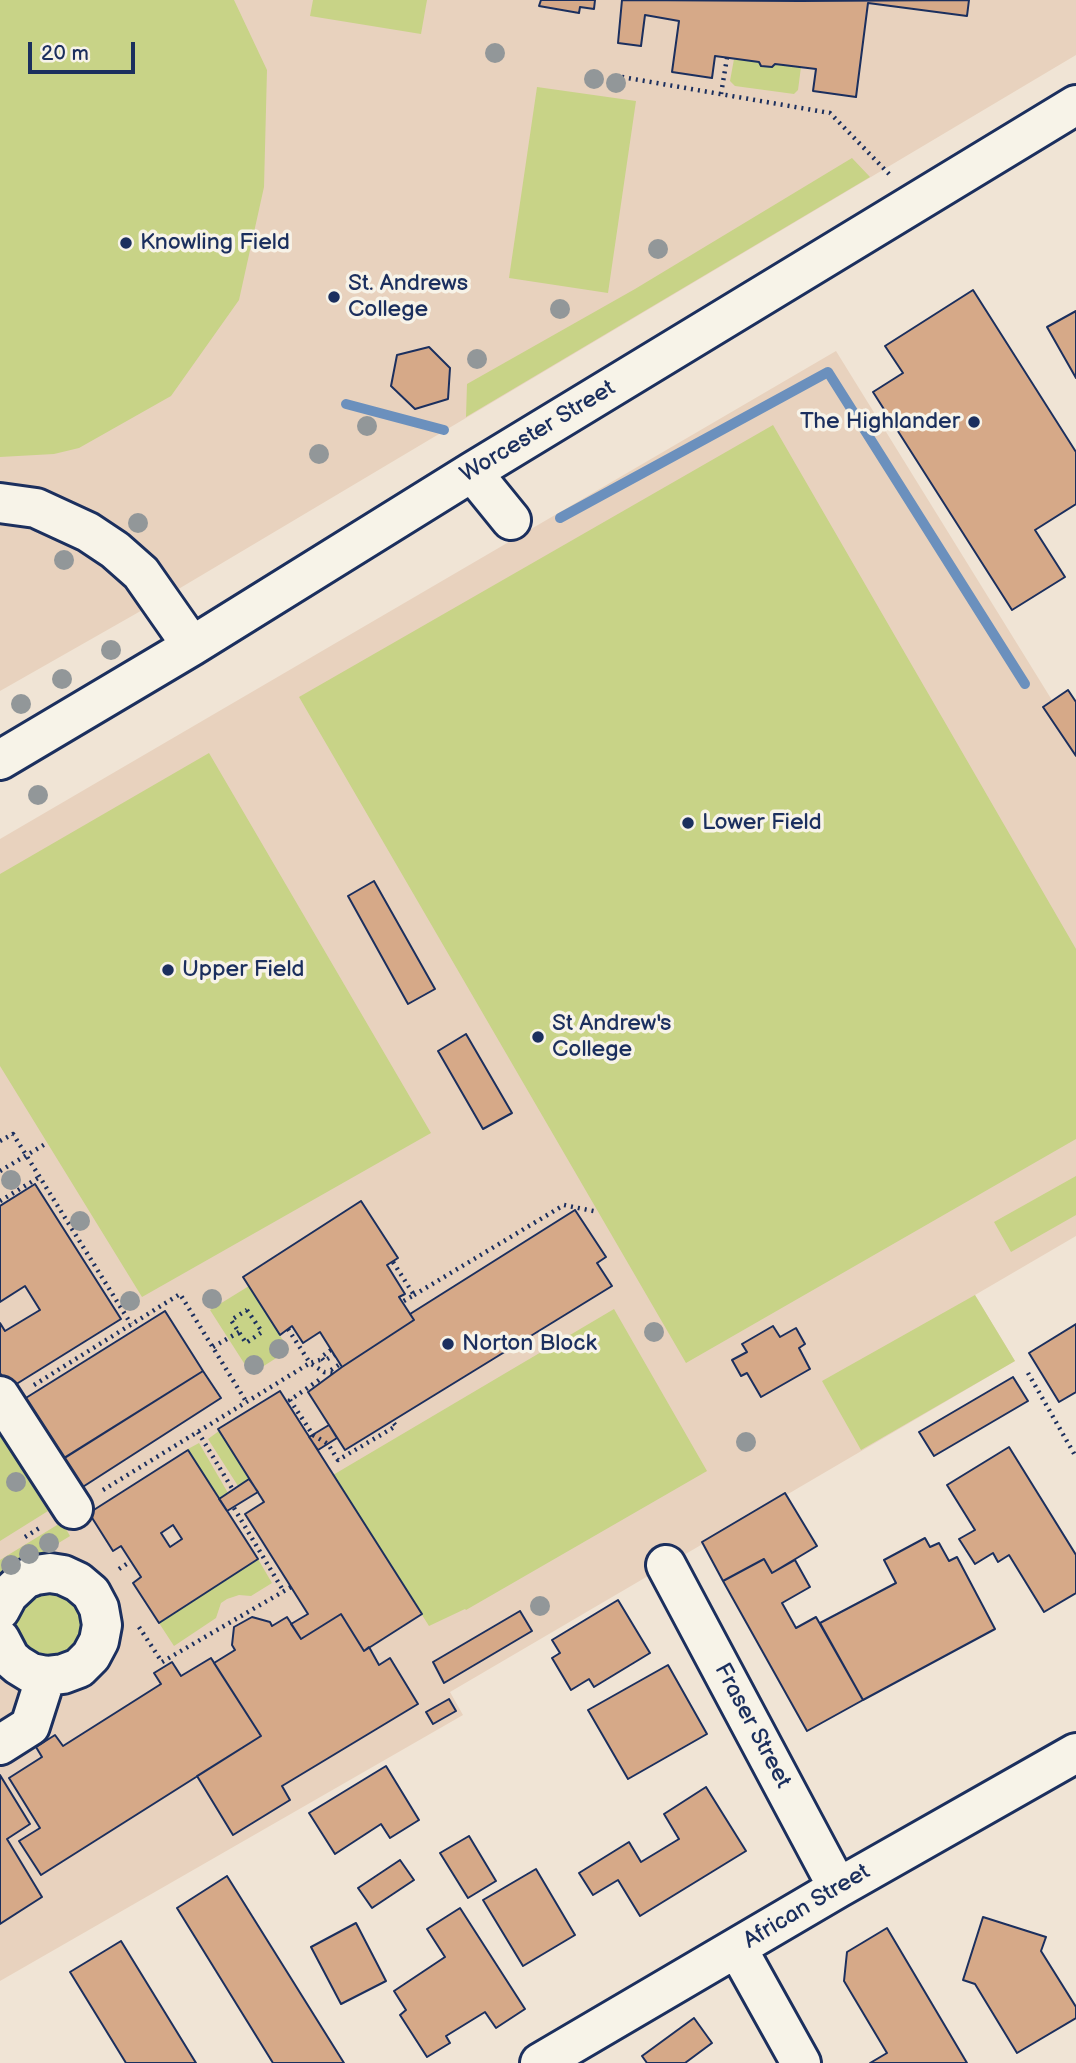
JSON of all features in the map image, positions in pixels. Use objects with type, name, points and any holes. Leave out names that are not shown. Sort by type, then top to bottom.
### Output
[{"type":"street","name":"Worcester Street","points":[[0,760],[192,646],[472,472],[1076,105]]},
{"type":"street","points":[[472,472],[511,520]]},
{"type":"street","points":[[0,503],[36,508],[88,532],[115,550],[141,573],[192,646]]},
{"type":"street","points":[[2,1399],[73,1509]]},
{"type":"street","name":"Fraser Street","points":[[666,1565],[838,1888]]},
{"type":"street","points":[[0,1610],[8,1594],[25,1579],[50,1573],[78,1582],[91,1593],[99,1608],[102,1625],[99,1641],[91,1656],[79,1668],[63,1674],[46,1676],[31,1673],[10,1658],[0,1639]]},
{"type":"street","points":[[0,1745],[30,1726],[46,1676]]},
{"type":"street","name":"African Street","points":[[540,2063],[838,1888],[1076,1753]]},
{"type":"street","points":[[737,1948],[801,2063]]},
{"type":"path","points":[[721,94],[727,58]]},
{"type":"path","points":[[622,77],[830,113],[892,177]]},
{"type":"path","points":[[0,1141],[13,1134],[131,1324]]},
{"type":"path","points":[[0,1171],[47,1143]]},
{"type":"path","points":[[0,1193],[2,1199],[39,1177]]},
{"type":"path","points":[[402,1302],[564,1205],[597,1212]]},
{"type":"path","points":[[393,1262],[414,1295]]},
{"type":"path","points":[[2,1399],[180,1294],[247,1403]]},
{"type":"path","points":[[247,1310],[262,1332],[246,1343],[239,1332],[231,1320],[247,1310]]},
{"type":"path","points":[[288,1329],[310,1363],[324,1372],[333,1372],[340,1364]]},
{"type":"path","points":[[213,1347],[239,1332]]},
{"type":"path","points":[[22,1539],[310,1363],[333,1353]]},
{"type":"path","points":[[1028,1373],[1076,1457]]},
{"type":"path","points":[[319,1380],[290,1400],[313,1435],[328,1444],[338,1460],[396,1426],[392,1420]]},
{"type":"path","points":[[198,1432],[233,1490]]},
{"type":"path","points":[[234,1507],[284,1591]]},
{"type":"path","points":[[123,1566],[131,1561]]},
{"type":"path","points":[[134,1620],[163,1665],[241,1620],[291,1587]]},
{"type":"shaded area","name":"St. Andrews College","points":[[0,0],[1076,0],[1076,55],[160,600],[0,691]]},
{"type":"shaded area","name":"St Andrew's College","points":[[836,351],[1076,739],[1076,1236],[975,1295],[1015,1361],[450,1692],[463,1715],[0,1981],[0,839]]},
{"type":"green space","name":"Knowling Field","points":[[0,0],[234,0],[267,70],[264,187],[239,300],[171,396],[79,448],[54,454],[0,457]]},
{"type":"green space","points":[[313,0],[427,0],[421,34],[310,16]]},
{"type":"green space","points":[[734,59],[759,62],[761,66],[775,64],[801,67],[798,90],[794,94],[735,86],[730,81]]},
{"type":"green space","points":[[537,87],[636,101],[608,293],[509,278]]},
{"type":"green space","points":[[852,158],[870,177],[466,417],[467,384],[635,289]]},
{"type":"green space","name":"Lower Field","points":[[773,425],[1076,949],[1076,1139],[686,1363],[299,697]]},
{"type":"green space","name":"Upper Field","points":[[209,753],[431,1133],[142,1297],[0,1066],[0,874]]},
{"type":"green space","points":[[1076,1176],[1076,1215],[1011,1252],[994,1222]]},
{"type":"green space","points":[[249,1286],[289,1350],[251,1374],[210,1310]]},
{"type":"green space","points":[[975,1295],[1015,1361],[861,1450],[822,1381]]},
{"type":"green space","points":[[614,1309],[707,1471],[466,1610],[429,1626],[333,1475]]},
{"type":"green space","points":[[219,1431],[249,1479],[238,1486],[208,1439]]},
{"type":"green space","points":[[0,1435],[48,1511],[0,1541]]},
{"type":"green space","points":[[199,1443],[228,1493],[219,1499],[188,1449]]},
{"type":"green space","points":[[62,1522],[70,1536],[0,1579],[0,1560]]},
{"type":"green space","points":[[258,1559],[272,1583],[251,1596],[239,1595],[227,1599],[221,1603],[216,1618],[174,1646],[159,1623]]},
{"type":"green space","points":[[52,1588],[81,1605],[85,1628],[74,1648],[53,1656],[31,1651],[23,1643],[16,1623],[23,1602]]},
{"type":"building","points":[[541,0],[595,0],[594,9],[580,7],[579,13],[539,6]]},
{"type":"building","points":[[622,0],[969,0],[967,16],[868,3],[856,97],[813,91],[816,69],[775,64],[772,67],[761,66],[759,62],[715,56],[712,78],[672,72],[679,21],[645,15],[641,46],[618,43]]},
{"type":"building","name":"The Highlander","points":[[973,290],[1076,452],[1076,504],[1035,530],[1065,577],[1012,610],[873,392],[903,373],[885,346]]},
{"type":"building","points":[[1076,311],[1076,378],[1047,327]]},
{"type":"building","points":[[429,347],[450,368],[448,399],[415,409],[391,386],[397,355]]},
{"type":"building","points":[[1068,690],[1076,702],[1076,756],[1043,707]]},
{"type":"building","points":[[374,881],[435,989],[408,1004],[348,896]]},
{"type":"building","points":[[466,1034],[512,1113],[483,1129],[438,1051]]},
{"type":"building","points":[[35,1184],[121,1319],[10,1388],[0,1373],[0,1323],[5,1331],[40,1310],[25,1286],[0,1302],[0,1206]]},
{"type":"building","points":[[361,1201],[398,1258],[387,1265],[405,1294],[399,1297],[414,1320],[342,1367],[320,1332],[303,1343],[292,1326],[280,1335],[243,1277]]},
{"type":"building","name":"Norton Block","points":[[575,1210],[606,1257],[597,1263],[612,1286],[345,1450],[308,1392],[414,1320],[410,1314]]},
{"type":"building","points":[[165,1311],[203,1371],[59,1461],[21,1401]]},
{"type":"building","points":[[1076,1324],[1076,1392],[1059,1402],[1029,1353]]},
{"type":"building","points":[[773,1326],[780,1337],[796,1328],[805,1344],[799,1348],[810,1369],[761,1397],[747,1373],[741,1376],[732,1360],[747,1352],[742,1344]]},
{"type":"building","points":[[203,1371],[221,1398],[78,1490],[60,1461]]},
{"type":"building","points":[[1013,1377],[1028,1401],[934,1456],[919,1432]]},
{"type":"building","points":[[280,1391],[422,1614],[364,1651],[341,1614],[301,1639],[291,1624],[308,1614],[245,1514],[264,1502],[218,1429]]},
{"type":"building","points":[[329,1425],[337,1438],[318,1450],[309,1437]]},
{"type":"building","points":[[1009,1447],[1076,1555],[1076,1593],[1044,1612],[1009,1555],[998,1562],[993,1553],[975,1564],[959,1539],[975,1530],[947,1485]]},
{"type":"building","points":[[188,1450],[258,1559],[159,1623],[133,1583],[141,1577],[121,1546],[113,1551],[89,1513]],"holes":[[[173,1525],[182,1539],[170,1547],[161,1533]]]},
{"type":"building","points":[[249,1479],[258,1492],[227,1511],[219,1499]]},
{"type":"building","points":[[785,1493],[817,1546],[772,1573],[764,1559],[723,1581],[702,1542]]},
{"type":"building","points":[[925,1538],[930,1547],[939,1543],[949,1561],[957,1557],[995,1629],[863,1700],[820,1623],[896,1583],[884,1560]]},
{"type":"building","points":[[764,1559],[772,1573],[795,1560],[810,1587],[782,1603],[796,1628],[816,1617],[863,1700],[807,1731],[723,1581]]},
{"type":"building","points":[[618,1600],[650,1653],[594,1687],[589,1679],[571,1690],[552,1658],[560,1653],[552,1640]]},
{"type":"building","points":[[520,1611],[532,1631],[444,1683],[433,1662]]},
{"type":"building","points":[[341,1614],[364,1651],[369,1647],[379,1665],[390,1658],[418,1704],[282,1786],[290,1800],[233,1835],[197,1776],[261,1736],[214,1663],[235,1650],[232,1645],[234,1627],[252,1617],[270,1622],[272,1626],[287,1617],[301,1639]]},
{"type":"building","points":[[211,1658],[261,1736],[41,1875],[19,1841],[40,1828],[9,1778],[42,1757],[36,1747],[55,1735],[63,1746],[161,1684],[154,1673],[172,1662],[181,1676]]},
{"type":"building","points":[[668,1665],[707,1734],[628,1779],[588,1710]]},
{"type":"building","points":[[449,1699],[456,1711],[433,1724],[426,1712]]},
{"type":"building","points":[[386,1766],[419,1820],[390,1838],[381,1824],[335,1854],[309,1813]]},
{"type":"building","points":[[0,1775],[30,1824],[7,1839],[42,1897],[0,1924]]},
{"type":"building","points":[[706,1787],[746,1851],[640,1916],[618,1880],[593,1895],[579,1873],[629,1842],[641,1862],[679,1839],[664,1814]]},
{"type":"building","points":[[469,1836],[496,1881],[468,1898],[440,1853]]},
{"type":"building","points":[[400,1860],[414,1880],[372,1908],[358,1888]]},
{"type":"building","points":[[536,1869],[575,1935],[523,1966],[483,1900]]},
{"type":"building","points":[[227,1876],[344,2063],[273,2063],[177,1908]]},
{"type":"building","points":[[460,1908],[525,2009],[496,2028],[485,2012],[446,2036],[450,2043],[427,2057],[400,2015],[406,2010],[394,1991],[445,1957],[427,1929]]},
{"type":"building","points":[[983,1917],[1046,1937],[1041,1951],[1076,2007],[1076,2018],[1017,2053],[975,1984],[963,1980]]},
{"type":"building","points":[[356,1923],[386,1981],[341,2004],[311,1947]]},
{"type":"building","points":[[887,1928],[967,2063],[870,2063],[887,2053],[844,1981],[847,1952]]},
{"type":"building","points":[[121,1941],[196,2063],[126,2063],[70,1972]]},
{"type":"building","points":[[694,2018],[712,2043],[685,2063],[647,2063],[642,2056]]},
{"type":"waterway","points":[[560,518],[828,372],[1025,684]]},
{"type":"waterway","points":[[346,404],[444,430]]},
{"type":"place","name":"Knowling Field","points":[[126,243]]},
{"type":"place","name":"St. Andrews College","points":[[334,297]]},
{"type":"place","name":"The Highlander","points":[[974,422]]},
{"type":"place","name":"Lower Field","points":[[688,823]]},
{"type":"place","name":"Upper Field","points":[[168,970]]},
{"type":"place","name":"St Andrew's College","points":[[538,1037]]},
{"type":"place","name":"Norton Block","points":[[448,1344]]}]
